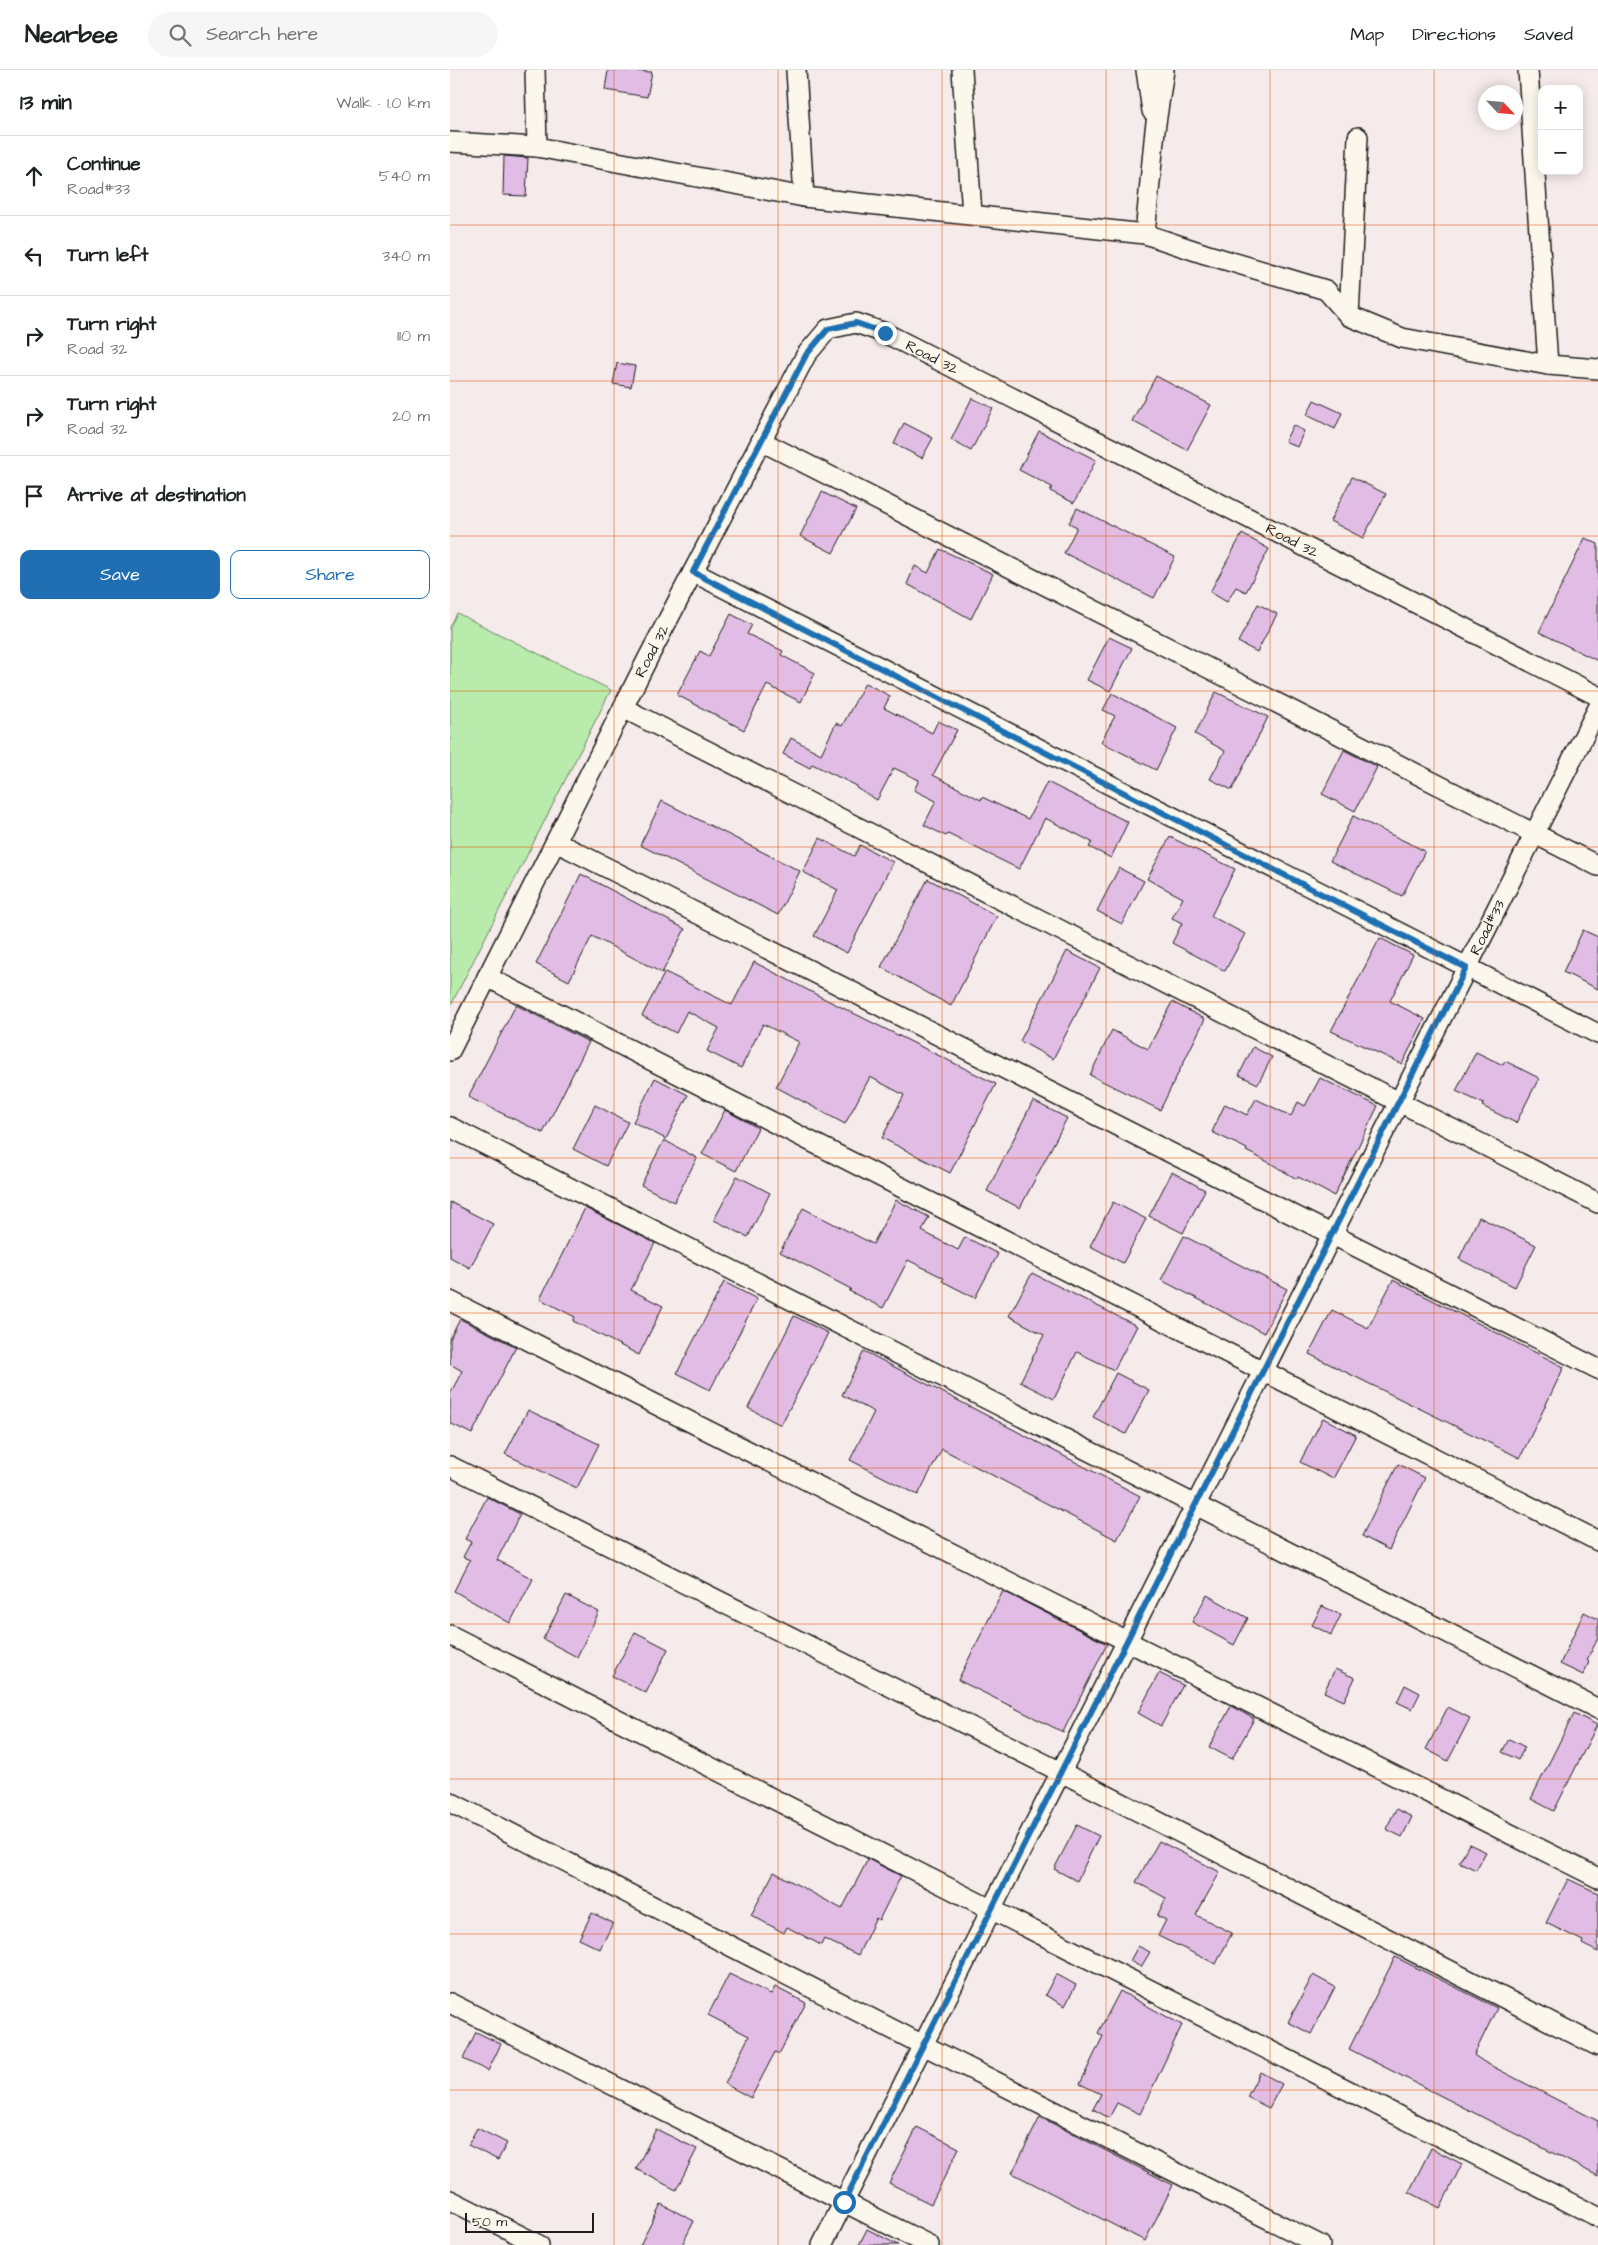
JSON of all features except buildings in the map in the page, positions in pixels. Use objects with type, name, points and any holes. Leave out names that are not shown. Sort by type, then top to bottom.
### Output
[{"type":"street","points":[[535,70],[537,146]]},
{"type":"street","points":[[796,70],[804,197]]},
{"type":"street","points":[[962,70],[972,214]]},
{"type":"street","points":[[1146,70],[1155,130]]},
{"type":"street","points":[[1145,234],[1155,130],[1164,70]]},
{"type":"street","points":[[1528,70],[1548,365]]},
{"type":"street","points":[[1349,316],[1358,137]]},
{"type":"street","points":[[450,142],[537,146],[804,197],[1145,234],[1326,290],[1349,316],[1402,338],[1548,365],[1598,369]]},
{"type":"street","name":"Road 32","points":[[450,1051],[623,708],[806,355],[828,329],[856,323],[885,333],[1598,696]]},
{"type":"street","points":[[761,441],[1598,866]]},
{"type":"street","points":[[693,572],[1598,1034]]},
{"type":"street","points":[[623,708],[1598,1203]]},
{"type":"street","name":"Road#33","points":[[822,2245],[1598,708]]},
{"type":"street","points":[[556,842],[1598,1369]]},
{"type":"street","points":[[487,978],[1598,1541]]},
{"type":"street","points":[[450,1127],[1598,1709]]},
{"type":"street","points":[[450,1301],[1598,1878]]},
{"type":"street","points":[[450,1466],[1061,1772],[1598,2046]]},
{"type":"street","points":[[450,1634],[1598,2217]]},
{"type":"street","points":[[450,1802],[923,2045],[1320,2245]]},
{"type":"street","points":[[450,2003],[929,2245]]},
{"type":"street","points":[[450,2200],[539,2245]]},
{"type":"green space","points":[[457,613],[611,690],[450,1007],[450,627]]},
{"type":"route","points":[[844,2202],[1466,968],[693,572],[806,355],[828,329],[856,323],[885,333]]}]
